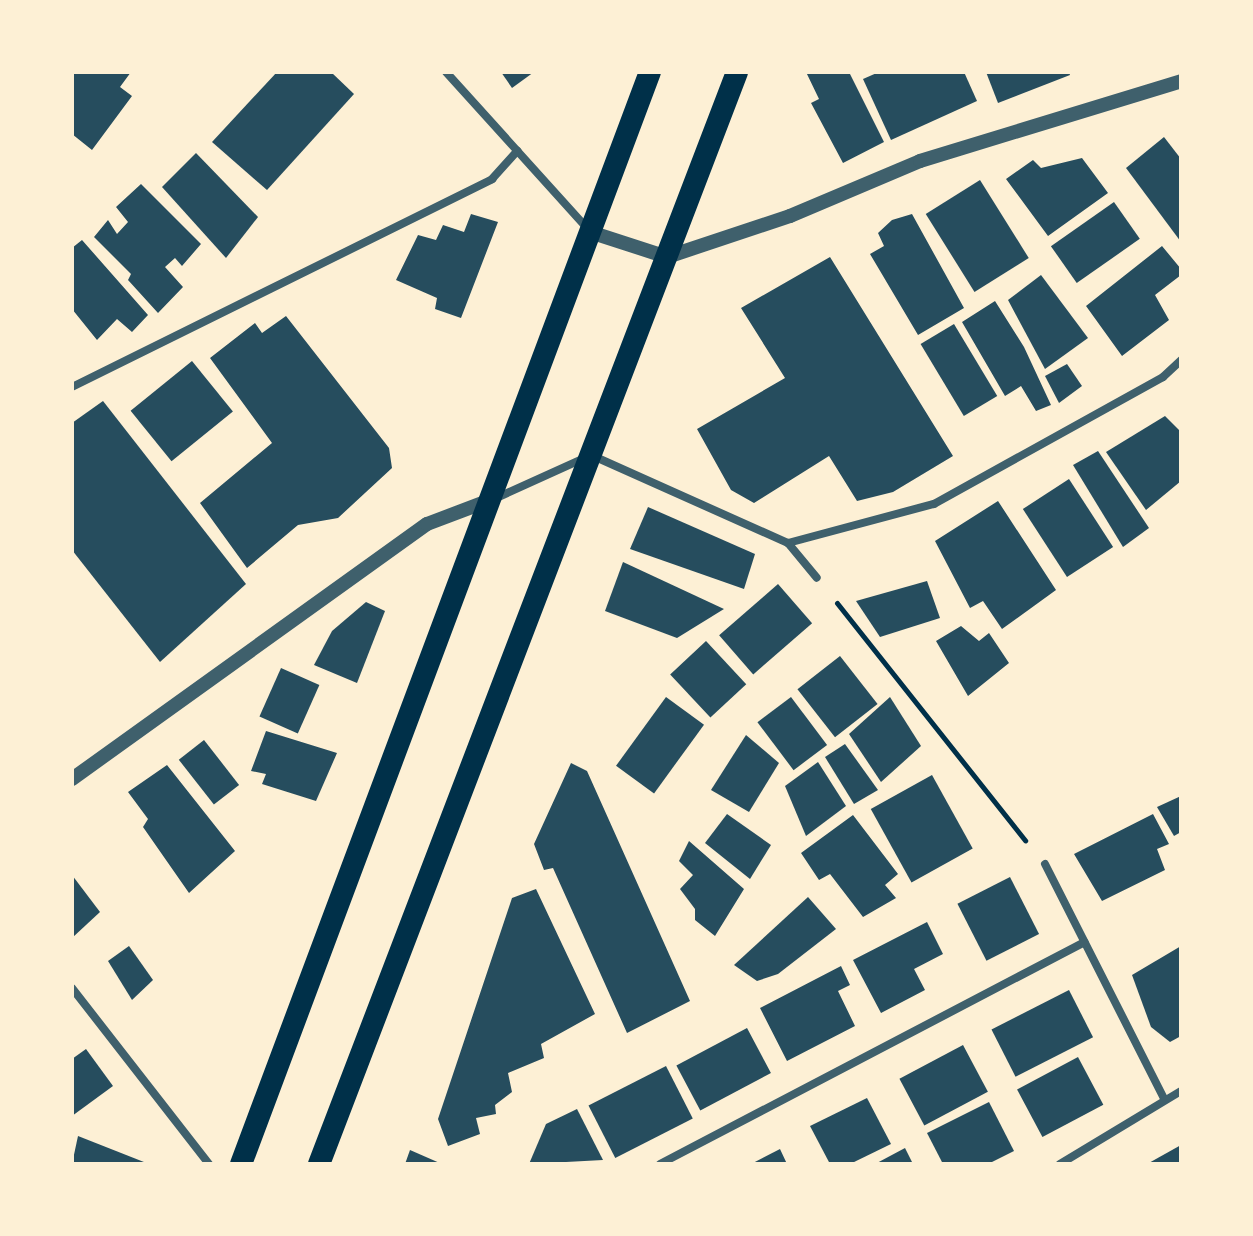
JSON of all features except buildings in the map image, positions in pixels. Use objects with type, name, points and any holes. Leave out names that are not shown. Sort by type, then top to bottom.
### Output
[{"type":"highway","points":[[241,1164],[493,499],[650,72]]},
{"type":"highway","points":[[319,1164],[737,72]]},
{"type":"street","points":[[446,72],[590,232],[667,257],[790,216],[920,161],[1181,81]]},
{"type":"street","points":[[72,387],[492,179],[517,151]]},
{"type":"street","points":[[788,543],[934,504],[1163,377],[1181,360]]},
{"type":"street","points":[[72,779],[427,524],[493,499],[591,455],[788,543],[817,578]]},
{"type":"street","points":[[1045,864],[1164,1099]]},
{"type":"street","points":[[660,1164],[1085,942]]},
{"type":"street","points":[[72,988],[209,1164]]},
{"type":"street","points":[[1060,1164],[1181,1091]]},
{"type":"path","points":[[817,578],[1045,864]]}]
